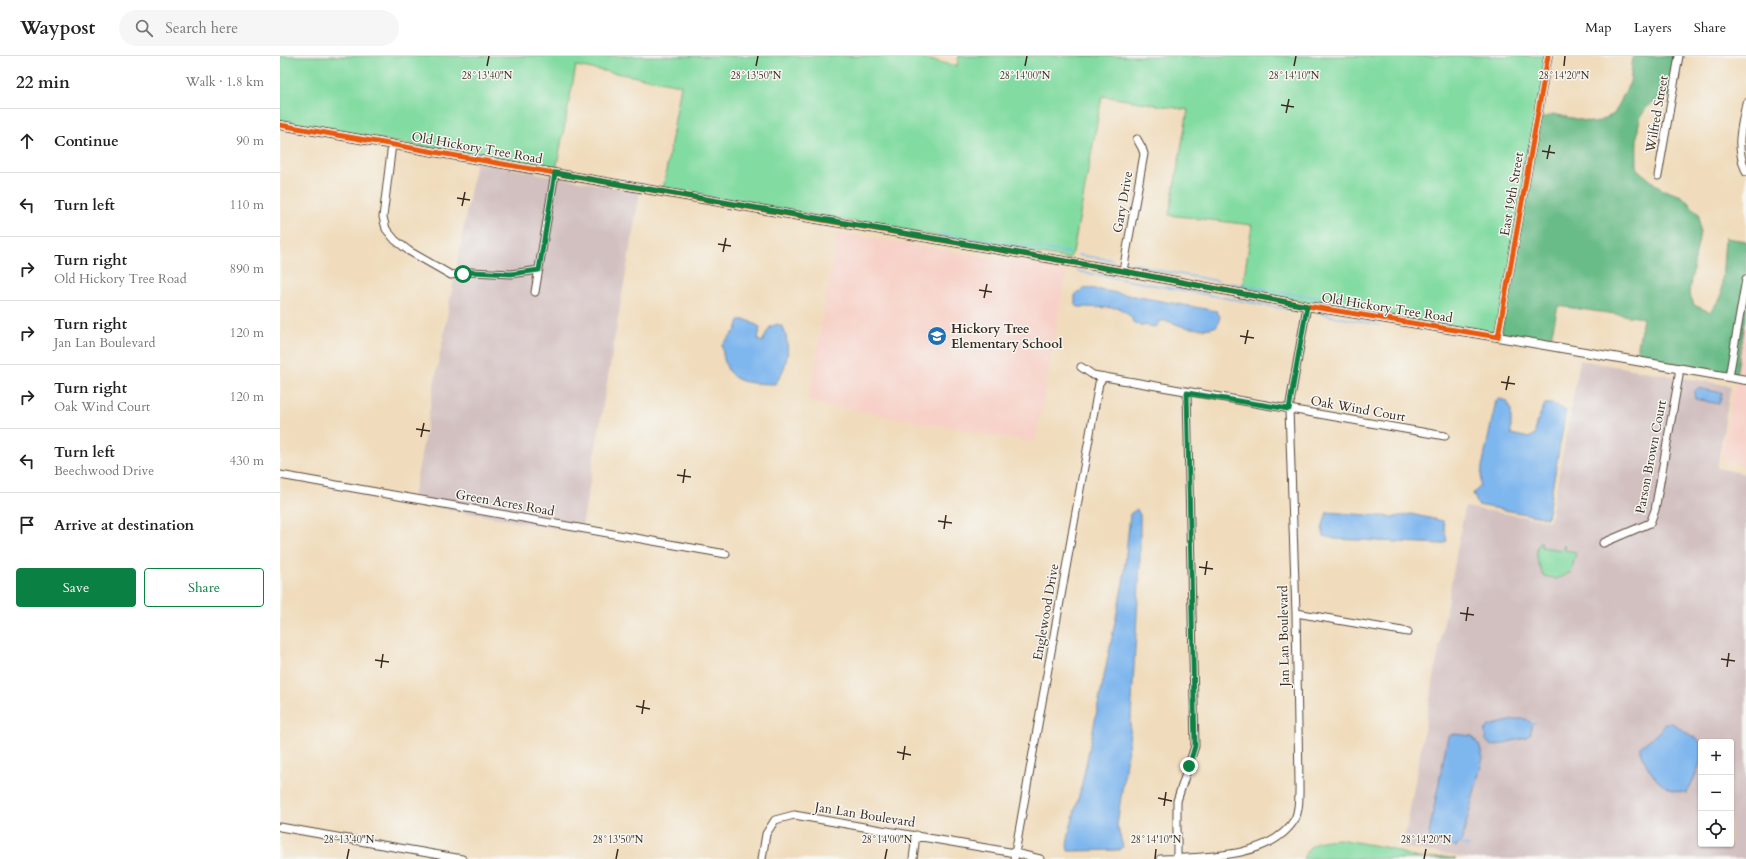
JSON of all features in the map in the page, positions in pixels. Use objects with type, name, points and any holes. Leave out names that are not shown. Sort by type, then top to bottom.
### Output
[{"type":"street","name":"East 19th Street","points":[[1498,336],[1548,56]]},
{"type":"street","name":"Wilfred Street","points":[[1658,176],[1679,56]]},
{"type":"street","points":[[1746,103],[1738,142],[1740,156],[1746,172]]},
{"type":"street","name":"Old Hickory Tree Road","points":[[280,125],[1123,271],[1307,306],[1498,336],[1746,380]]},
{"type":"street","name":"Gary Drive","points":[[1123,271],[1144,154],[1137,139]]},
{"type":"street","points":[[392,144],[383,217],[386,229],[395,240],[409,251],[451,275],[472,272],[511,274],[539,270]]},
{"type":"street","points":[[535,292],[555,173]]},
{"type":"street","points":[[1729,377],[1746,279]]},
{"type":"street","name":"Jan Lan Boulevard","points":[[1160,859],[1218,859],[1247,855],[1264,849],[1282,836],[1295,819],[1299,802],[1299,782],[1296,613],[1289,409],[1307,306]]},
{"type":"street","name":"Oak Wind Court","points":[[1081,367],[1093,375],[1187,393],[1445,436]]},
{"type":"street","name":"Parson Brown Court","points":[[1603,542],[1650,524],[1656,510],[1679,376],[1679,368]]},
{"type":"street","name":"Englewood Drive","points":[[1014,856],[1099,382],[1104,377]]},
{"type":"street","points":[[1177,858],[1177,801],[1195,746],[1187,393]]},
{"type":"street","name":"Green Acres Road","points":[[280,475],[726,554]]},
{"type":"street","points":[[1296,613],[1408,632]]},
{"type":"street","name":"Jan Lan Boulevard","points":[[762,859],[766,834],[775,820],[794,815],[916,835],[1014,856],[1040,859]]},
{"type":"street","points":[[280,827],[462,859]]},
{"type":"street","points":[[913,859],[916,835]]},
{"type":"shaded area","points":[[476,162],[640,192],[581,533],[412,503]]},
{"type":"shaded area","name":"Hickory Tree Elementary School","points":[[837,232],[1067,271],[1035,443],[808,402]]},
{"type":"shaded area","points":[[1746,318],[1746,377],[1736,375]]},
{"type":"shaded area","points":[[1580,360],[1731,386],[1717,468],[1746,474],[1746,859],[1472,859],[1403,847],[1465,507],[1550,521]]},
{"type":"shaded area","points":[[1735,381],[1746,383],[1746,467],[1721,459]]},
{"type":"green space","points":[[280,56],[911,56],[957,66],[959,56],[1552,56],[1501,334],[1307,303],[1242,290],[1252,225],[1169,215],[1188,110],[1102,96],[1073,252],[1069,259],[663,189],[681,85],[576,66],[556,170],[280,122]]},
{"type":"green space","points":[[1633,56],[1680,56],[1677,84],[1675,89],[1668,97],[1650,105],[1640,118],[1637,140],[1637,169],[1661,189],[1682,196],[1699,214],[1700,232],[1689,292],[1694,305],[1710,312],[1721,297],[1725,238],[1746,241],[1746,318],[1736,375],[1636,358],[1643,318],[1558,306],[1550,342],[1501,334],[1540,119],[1553,114],[1595,123],[1614,114],[1630,82]]},
{"type":"green space","points":[[1541,541],[1542,547],[1562,550],[1564,545],[1565,550],[1576,552],[1571,572],[1557,579],[1544,576],[1539,566],[1537,557],[1537,549]]},
{"type":"green space","points":[[1339,839],[1389,848],[1413,857],[1425,859],[1303,859],[1306,852],[1313,844],[1322,841]]},
{"type":"green space","points":[[1443,857],[1456,859],[1425,859]]},
{"type":"water","points":[[1089,288],[1217,311],[1220,317],[1217,326],[1205,329],[1185,327],[1164,321],[1160,321],[1156,327],[1134,324],[1131,317],[1120,308],[1078,307],[1075,302],[1075,295],[1081,290]]},
{"type":"water","points":[[739,320],[747,320],[760,327],[758,340],[762,342],[770,327],[777,324],[783,327],[787,342],[787,357],[783,371],[775,384],[744,382],[731,374],[727,367],[722,345],[736,330]]},
{"type":"water","points":[[1698,388],[1722,393],[1719,404],[1695,399],[1694,392]]},
{"type":"water","points":[[1500,399],[1507,401],[1511,409],[1511,434],[1529,438],[1535,434],[1536,424],[1545,404],[1554,404],[1566,411],[1547,518],[1478,505],[1473,493],[1480,487],[1482,467],[1496,401]]},
{"type":"water","points":[[1137,509],[1140,515],[1140,565],[1130,734],[1117,825],[1123,847],[1120,850],[1068,851],[1067,845],[1070,829],[1082,784],[1123,583],[1130,514]]},
{"type":"water","points":[[1327,512],[1394,517],[1411,514],[1443,521],[1447,541],[1443,544],[1335,539],[1324,536],[1322,528]]},
{"type":"water","points":[[1518,719],[1526,719],[1531,723],[1531,733],[1527,737],[1494,746],[1490,745],[1486,740],[1485,731],[1489,726]]},
{"type":"water","points":[[1665,723],[1672,723],[1698,740],[1698,769],[1687,793],[1670,789],[1663,785],[1658,781],[1646,765],[1640,747],[1659,732]]},
{"type":"water","points":[[1454,734],[1472,736],[1479,745],[1483,758],[1462,840],[1456,847],[1431,842],[1429,833],[1448,736]]},
{"type":"waterway","points":[[940,234],[1069,253]]},
{"type":"waterway","points":[[1078,255],[1113,260]]},
{"type":"waterway","points":[[1134,263],[1162,271],[1218,281]]},
{"type":"waterway","points":[[1077,271],[1292,310]]},
{"type":"waterway","points":[[1230,283],[1381,309],[1381,311]]},
{"type":"waterway","points":[[1321,314],[1379,325]]},
{"type":"waterway","points":[[1531,724],[1535,723]]},
{"type":"waterway","points":[[1460,844],[1469,846]]},
{"type":"cycle path","points":[[280,125],[1123,271],[1307,306],[1498,337],[1548,56]]},
{"type":"place","name":"Hickory Tree Elementary School","points":[[937,336]]},
{"type":"route","points":[[463,274],[472,272],[511,274],[539,270],[555,173],[1123,271],[1307,306],[1289,409],[1187,393],[1195,746],[1189,766]]}]
